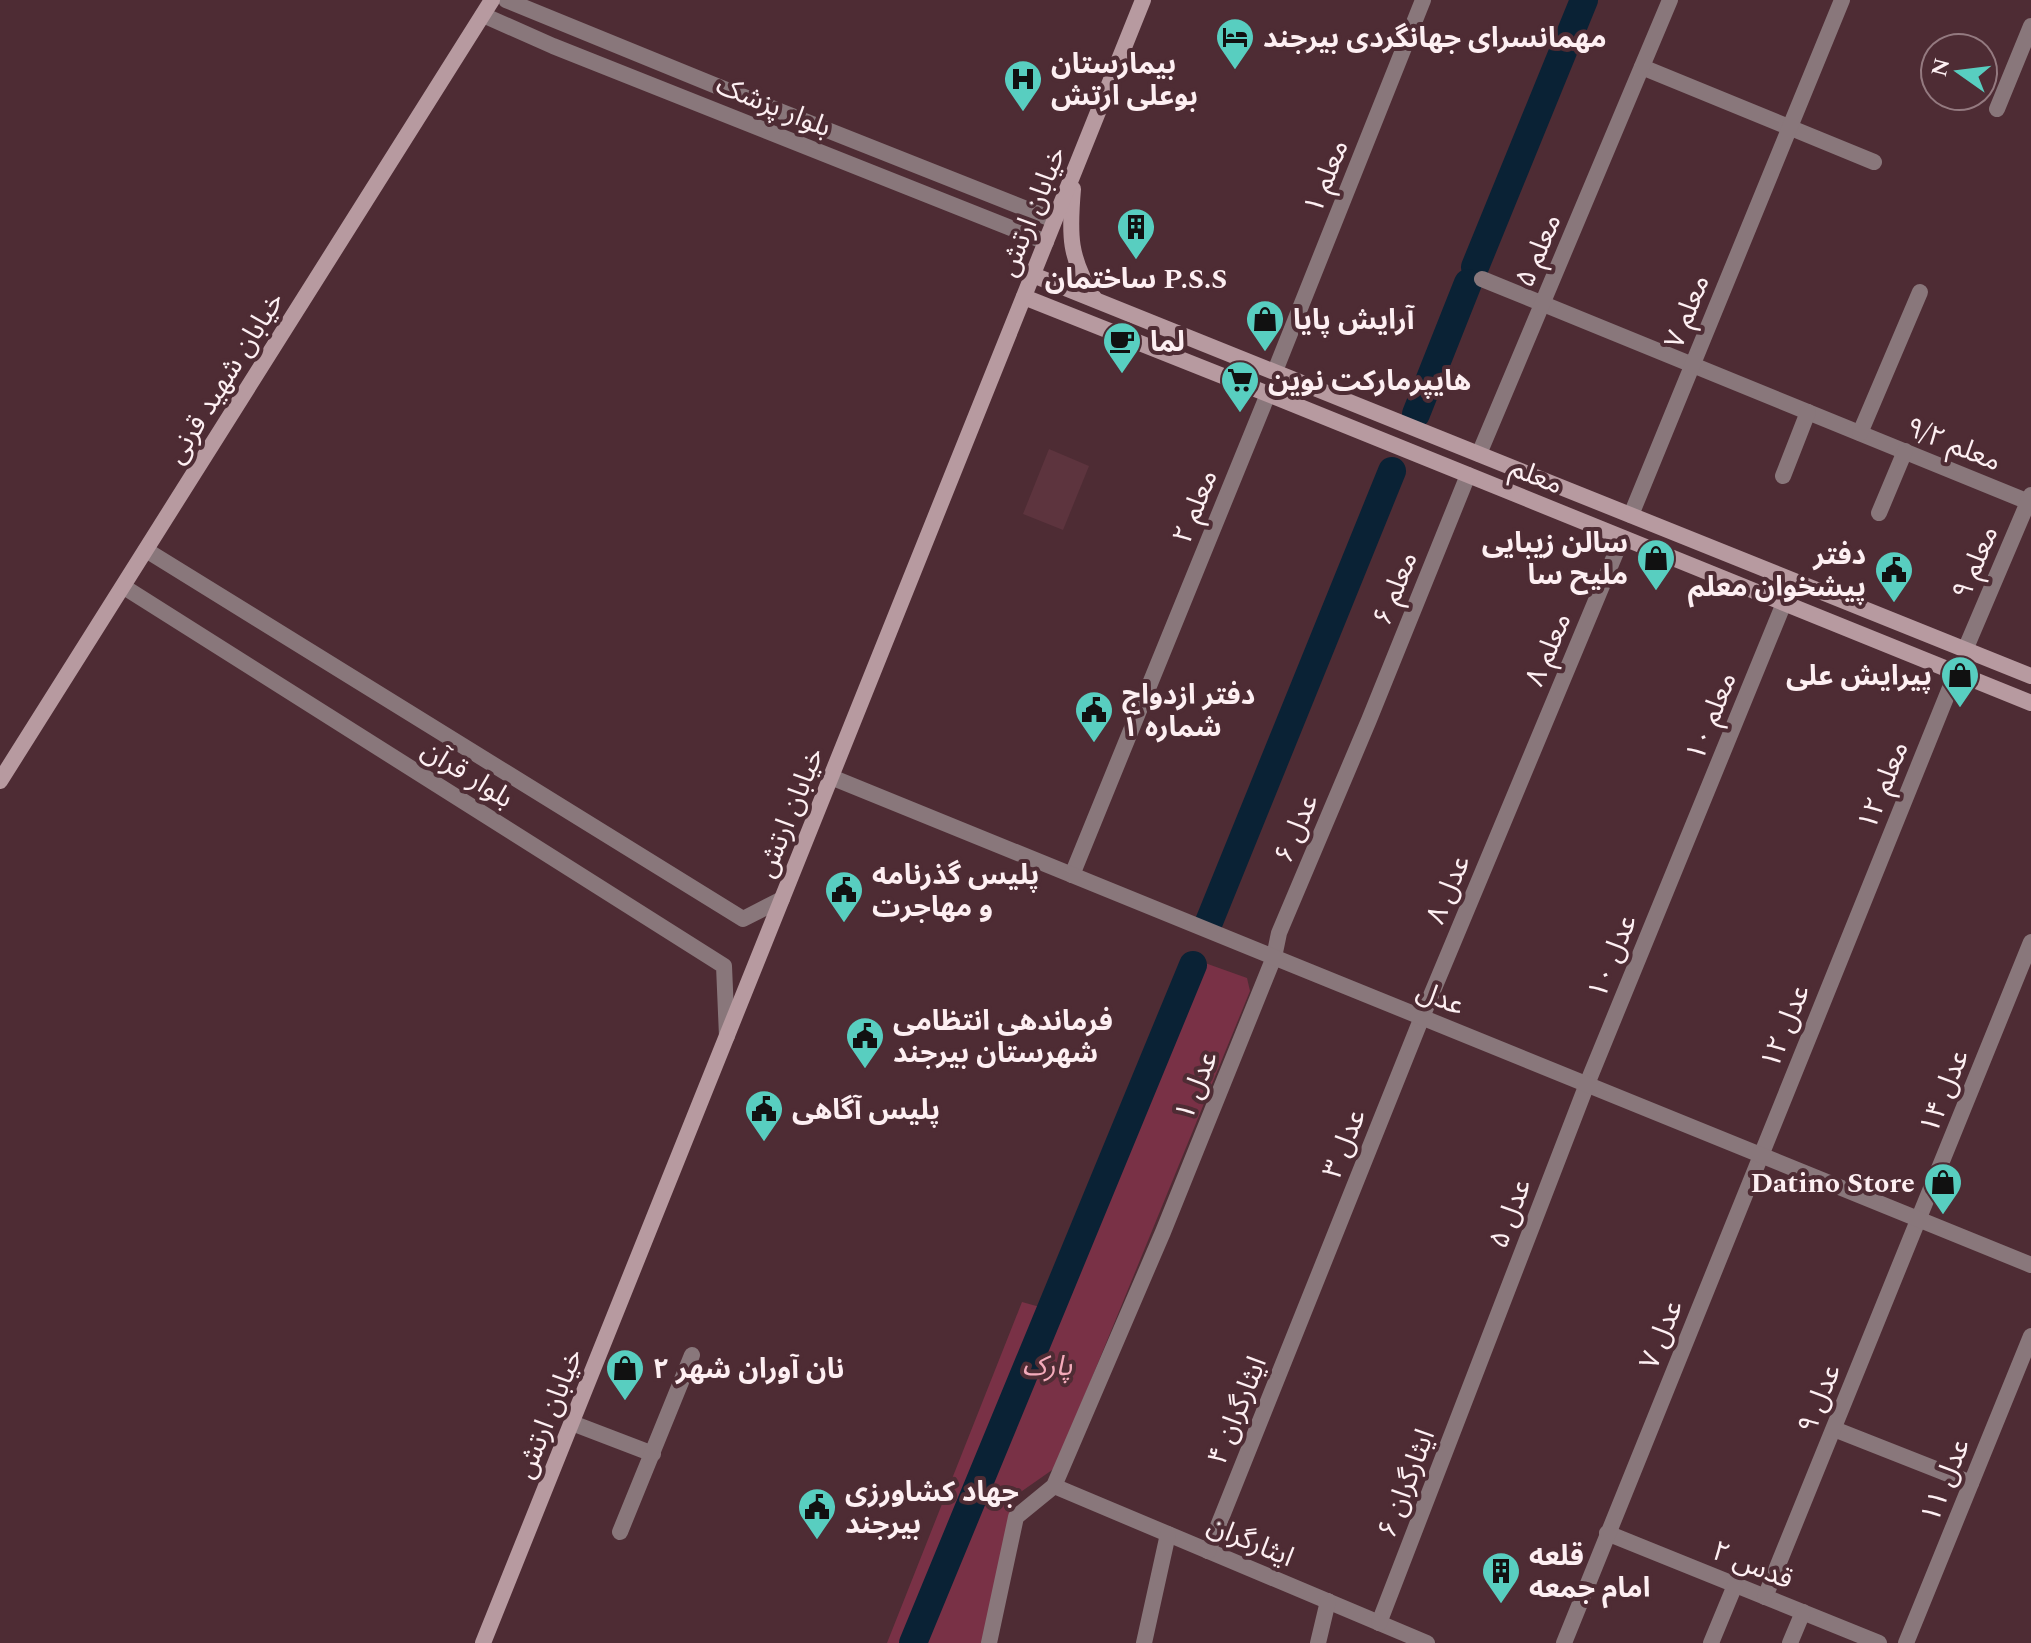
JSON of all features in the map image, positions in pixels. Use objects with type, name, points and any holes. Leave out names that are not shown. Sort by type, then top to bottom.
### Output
[{"type":"main road","name":"خیابان شهید قرنی","points":[[0,781],[492,0]]},
{"type":"main road","name":"خیابان ارتش","points":[[483,1643],[1143,0]]},
{"type":"main road","points":[[1075,171],[1071,233],[1074,259],[1094,298]]},
{"type":"main road","name":"معلم","points":[[1033,275],[2031,676]]},
{"type":"main road","name":"معلم","points":[[1024,297],[2031,703]]},
{"type":"street","name":"بلوار پزشک","points":[[506,0],[1054,220]]},
{"type":"street","name":"معلم ۱","points":[[1275,371],[1423,0]]},
{"type":"street","name":"معلم ۵","points":[[1479,454],[1670,0]]},
{"type":"street","name":"معلم ۷","points":[[1631,515],[1842,0]]},
{"type":"street","name":"بلوار پزشک","points":[[483,15],[553,46],[1046,242]]},
{"type":"street","points":[[1999,104],[2031,26]]},
{"type":"street","points":[[1642,67],[1874,162]]},
{"type":"street","name":"معلم ۹/۲","points":[[1482,279],[2030,500]]},
{"type":"street","points":[[1860,433],[1920,292]]},
{"type":"street","name":"معلم ۲","points":[[1072,875],[1268,394]]},
{"type":"street","points":[[1783,476],[1808,412]]},
{"type":"street","points":[[1879,513],[1905,451]]},
{"type":"street","name":"معلم ۶","points":[[1369,720],[1468,475]]},
{"type":"street","name":"معلم ۹","points":[[1965,650],[2030,500]]},
{"type":"street","name":"معلم ۸","points":[[1521,781],[1622,538]]},
{"type":"street","name":"بلوار قرآن","points":[[146,550],[743,919],[782,899]]},
{"type":"street","name":"بلوار قرآن","points":[[124,587],[724,966],[727,1036]]},
{"type":"street","name":"معلم ۱۰","points":[[1684,848],[1784,603]]},
{"type":"street","name":"معلم ۱۲","points":[[1856,918],[1956,673]]},
{"type":"street","name":"عدل ۶","points":[[1274,957],[1279,933],[1369,720]]},
{"type":"street","name":"عدل","points":[[831,777],[2031,1265]]},
{"type":"street","name":"عدل ۸","points":[[1422,1017],[1521,781]]},
{"type":"street","name":"عدل ۱۰","points":[[1587,1084],[1684,848]]},
{"type":"street","name":"عدل ۱۲","points":[[1760,1155],[1856,918]]},
{"type":"street","name":"عدل ۱۴","points":[[1919,1219],[2031,942]]},
{"type":"street","name":"عدل ۱","points":[[1054,1486],[1163,1232],[1274,957]]},
{"type":"street","name":"عدل ۳","points":[[1313,1288],[1422,1017]]},
{"type":"street","name":"عدل ۵","points":[[1480,1362],[1587,1084]]},
{"type":"street","name":"عدل ۷","points":[[1564,1643],[1760,1155]]},
{"type":"street","name":"عدل ۹","points":[[1765,1597],[1919,1219]]},
{"type":"street","name":"ایثارگران ۴","points":[[1208,1551],[1313,1288]]},
{"type":"street","name":"عدل ۱۱","points":[[1906,1643],[2031,1336]]},
{"type":"street","points":[[620,1532],[692,1355]]},
{"type":"street","name":"ایثارگران ۶","points":[[1379,1623],[1480,1362]]},
{"type":"street","points":[[572,1423],[653,1454]]},
{"type":"street","points":[[1834,1429],[1971,1483]]},
{"type":"street","points":[[989,1643],[1016,1517],[1054,1486]]},
{"type":"street","name":"ایثارگران","points":[[1054,1486],[1427,1643]]},
{"type":"street","name":"قدس ۲","points":[[1607,1533],[1873,1642]]},
{"type":"street","points":[[1144,1643],[1168,1534]]},
{"type":"street","points":[[1711,1643],[1735,1585]]},
{"type":"street","points":[[1318,1643],[1328,1601]]},
{"type":"street","points":[[1790,1643],[1803,1612]]},
{"type":"shaded area","points":[[1049,449],[1089,466],[1063,530],[1023,514]]},
{"type":"green space","name":"پارک","points":[[1191,958],[1247,978],[1250,991],[1055,1468],[1015,1496],[982,1643],[887,1643],[1022,1302],[1040,1307]]},
{"type":"waterway","points":[[1475,267],[1584,0]]},
{"type":"waterway","points":[[1416,414],[1468,283]]},
{"type":"waterway","points":[[1209,922],[1392,471]]},
{"type":"waterway","points":[[913,1643],[1193,965]]},
{"type":"place","name":"مهمانسرای جهانگردی بیرجند","points":[[1235,71]]},
{"type":"place","name":"بیمارستان بوعلی ارتش","points":[[1023,113]]},
{"type":"place","name":"ساختمان P.S.S","points":[[1136,261]]},
{"type":"place","name":"آرایش پایا","points":[[1265,353]]},
{"type":"place","name":"لما","points":[[1122,375]]},
{"type":"place","name":"هایپرمارکت نوین","points":[[1240,414]]},
{"type":"place","name":"سالن زیبایی ملیح سا","points":[[1656,592]]},
{"type":"place","name":"دفتر پیشخوان معلم","points":[[1894,604]]},
{"type":"place","name":"پیرایش علی","points":[[1960,709]]},
{"type":"place","name":"دفتر ازدواج شماره ۱","points":[[1094,744]]},
{"type":"place","name":"پلیس گذرنامه و مهاجرت","points":[[844,924]]},
{"type":"place","name":"فرماندهی انتظامی شهرستان بیرجند","points":[[865,1070]]},
{"type":"place","name":"پلیس آگاهی","points":[[764,1143]]},
{"type":"place","name":"Datino Store","points":[[1943,1216]]},
{"type":"place","name":"نان آوران شهر ۲","points":[[625,1402]]},
{"type":"place","name":"جهاد کشاورزی بیرجند","points":[[817,1541]]},
{"type":"place","name":"قلعه امام جمعه","points":[[1501,1605]]}]
